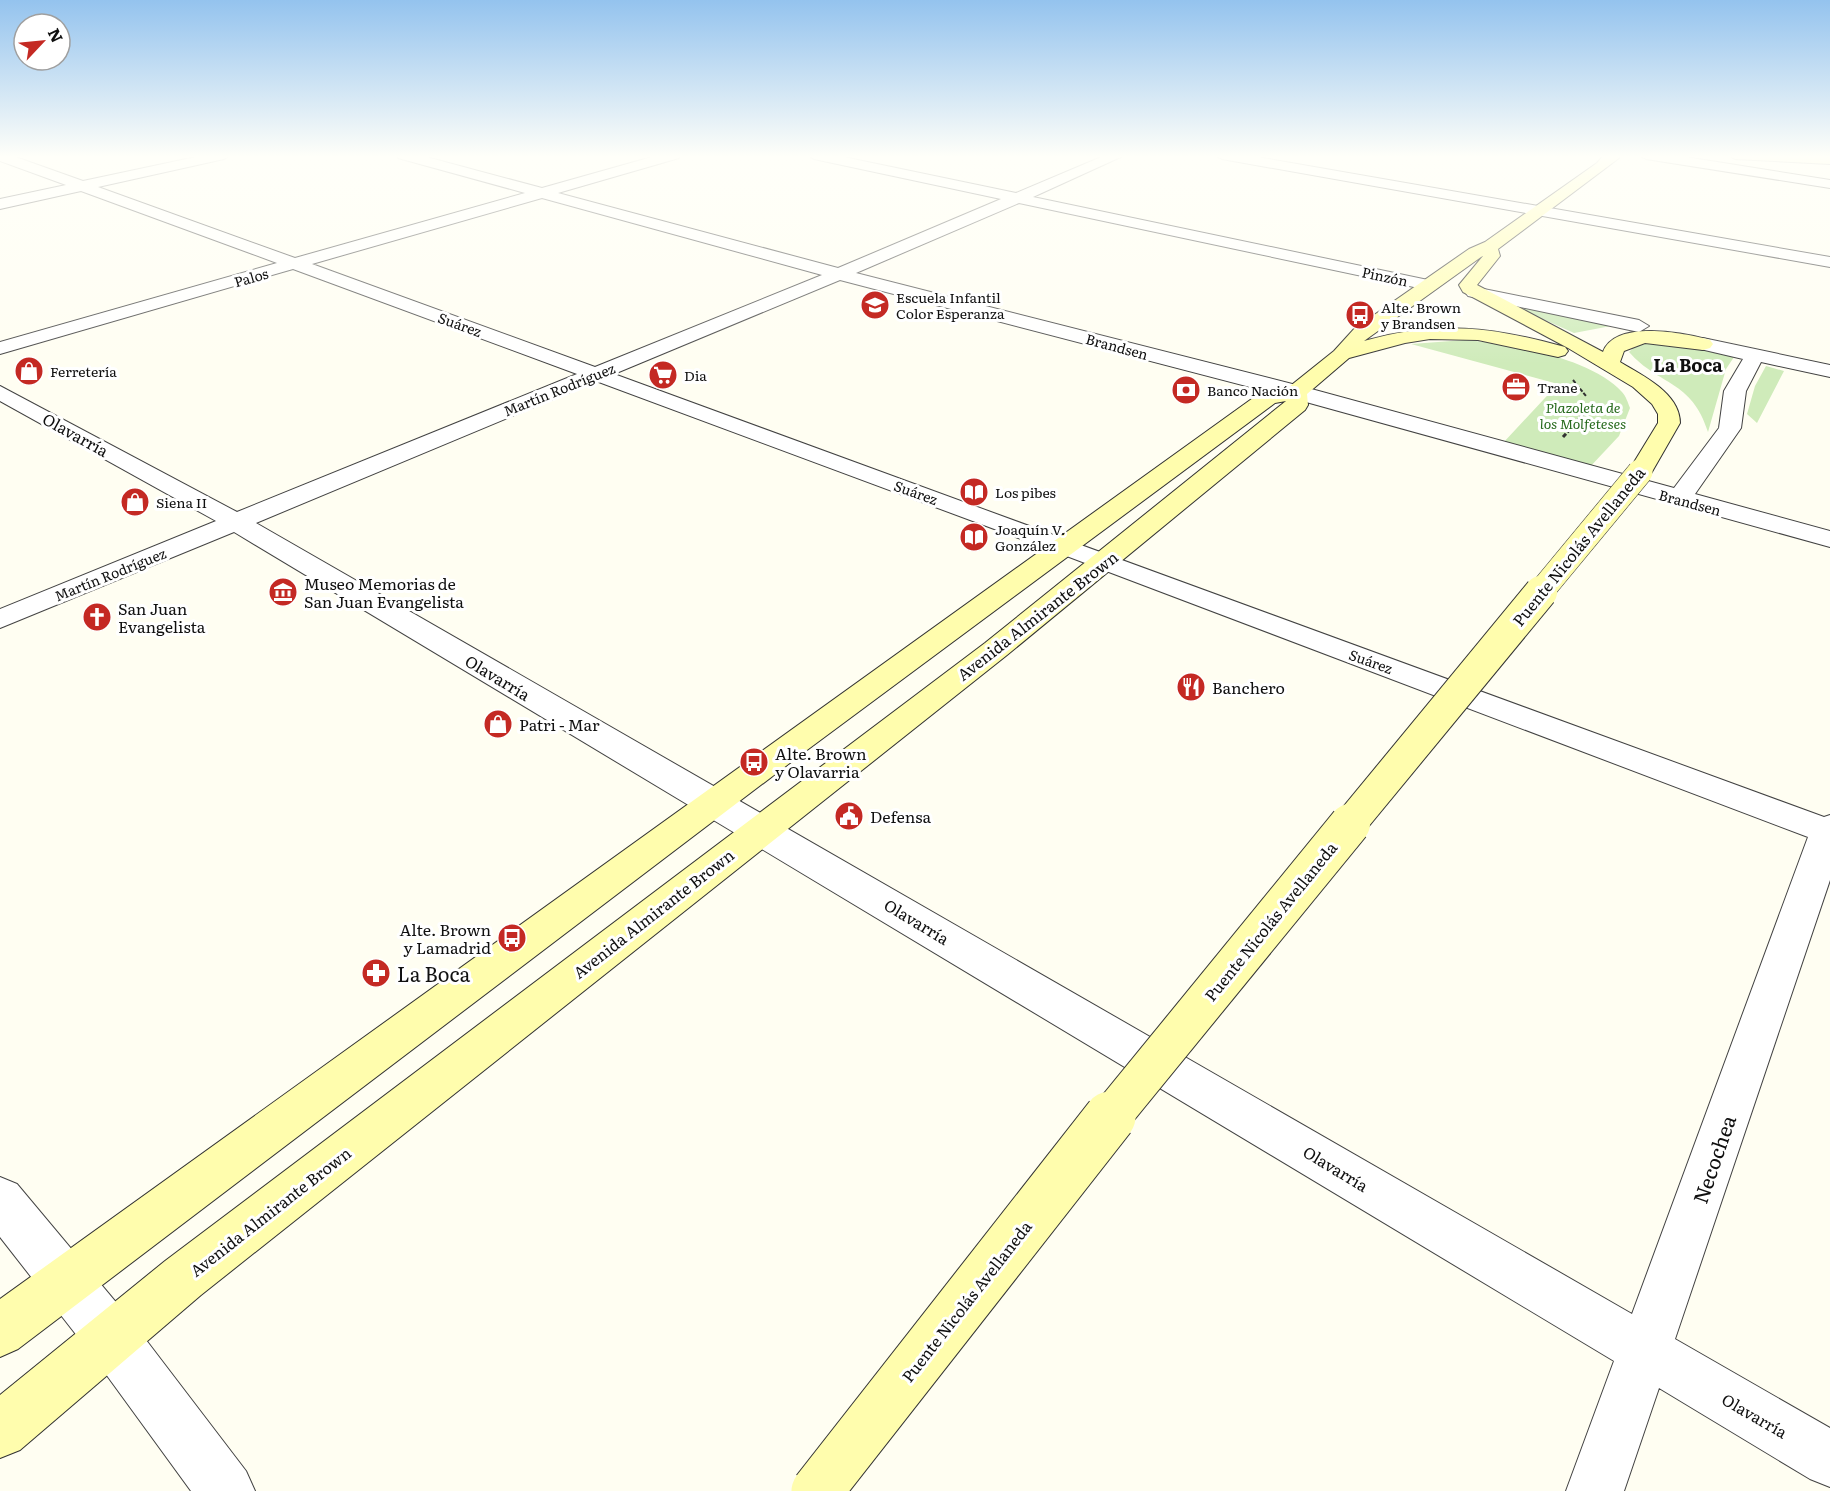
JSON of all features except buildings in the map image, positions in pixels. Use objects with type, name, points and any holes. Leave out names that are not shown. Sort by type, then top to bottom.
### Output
[{"type":"main road","name":"Avenida Almirante Brown","points":[[0,1331],[465,984],[1268,398],[1296,392],[1341,355],[1361,333],[1441,293],[1475,253],[1491,246],[1520,225]]},
{"type":"main road","name":"Avenida Almirante Brown","points":[[1474,292],[1468,285],[1491,256],[1491,246]]},
{"type":"main road","name":"Puente Nicolás Avellaneda","points":[[817,1491],[1151,1065],[1640,472],[1665,434],[1670,423],[1669,414],[1654,393],[1575,344],[1474,292]]},
{"type":"main road","name":"Puente Nicolás Avellaneda","points":[[1441,293],[1505,326],[1609,366]]},
{"type":"main road","points":[[1341,355],[1413,334],[1462,331],[1522,341],[1609,366],[1615,348],[1633,339],[1662,338],[1703,344]]},
{"type":"main road","name":"Avenida Almirante Brown","points":[[0,1430],[212,1256],[1105,561],[1297,405],[1296,392]]},
{"type":"street","name":"Suárez","points":[[187,225],[597,373],[1829,830]]},
{"type":"street","name":"Palos","points":[[0,348],[433,225]]},
{"type":"street","name":"Brandsen","points":[[659,225],[839,274],[1296,392],[1830,539]]},
{"type":"street","name":"Martín Rodríguez","points":[[0,619],[955,225]]},
{"type":"street","name":"Pinzón","points":[[1136,225],[1441,293]]},
{"type":"street","points":[[1616,225],[1830,262]]},
{"type":"street","points":[[1474,292],[1639,326]]},
{"type":"street","points":[[1703,344],[1830,371]]},
{"type":"street","points":[[1679,499],[1730,428],[1735,391],[1755,355]]},
{"type":"street","name":"Olavarría","points":[[0,392],[236,522],[1830,1459]]},
{"type":"street","name":"Necochea","points":[[1595,1491],[1829,830]]},
{"type":"street","points":[[0,1199],[65,1283],[111,1337],[226,1491]]},
{"type":"path","points":[[1573,380],[1582,388],[1586,396]]},
{"type":"path","points":[[1560,439],[1589,408]]},
{"type":"green space","points":[[1505,302],[1611,326],[1574,333]]},
{"type":"green space","name":"Plazoleta de los Molfeteses","points":[[1465,340],[1548,354],[1591,370],[1608,380],[1623,394],[1630,408],[1619,436],[1589,468],[1503,443],[1558,384],[1411,344]]},
{"type":"green space","name":"Plazoleta de los Molfeteses","points":[[1652,342],[1670,343],[1734,357],[1726,369],[1708,432],[1693,402],[1674,385],[1640,363],[1629,352],[1635,346]]},
{"type":"green space","points":[[1766,366],[1784,371],[1757,423],[1747,414],[1755,386]]},
{"type":"place","name":"Escuela Infantil Color Esperanza","points":[[875,305]]},
{"type":"place","name":"Alte. Brown y Brandsen","points":[[1360,315]]},
{"type":"place","name":"Ferretería","points":[[29,371]]},
{"type":"place","name":"Dia","points":[[663,375]]},
{"type":"place","name":"Trane","points":[[1516,387]]},
{"type":"place","name":"Banco Nación","points":[[1186,390]]},
{"type":"place","name":"Los pibes","points":[[974,492]]},
{"type":"place","name":"Siena II","points":[[135,502]]},
{"type":"place","name":"Joaquín V. González","points":[[974,537]]},
{"type":"place","name":"Museo Memorias de San Juan Evangelista","points":[[283,592]]},
{"type":"place","name":"San Juan Evangelista","points":[[97,617]]},
{"type":"place","name":"Banchero","points":[[1191,687]]},
{"type":"place","name":"Patri - Mar","points":[[498,724]]},
{"type":"place","name":"Alte. Brown y Olavarria","points":[[754,762]]},
{"type":"place","name":"Defensa","points":[[849,816]]},
{"type":"place","name":"Alte. Brown y Lamadrid","points":[[512,938]]},
{"type":"place","name":"La Boca","points":[[376,973]]},
{"type":"district","name":"La Boca","points":[[1688,364]]}]
